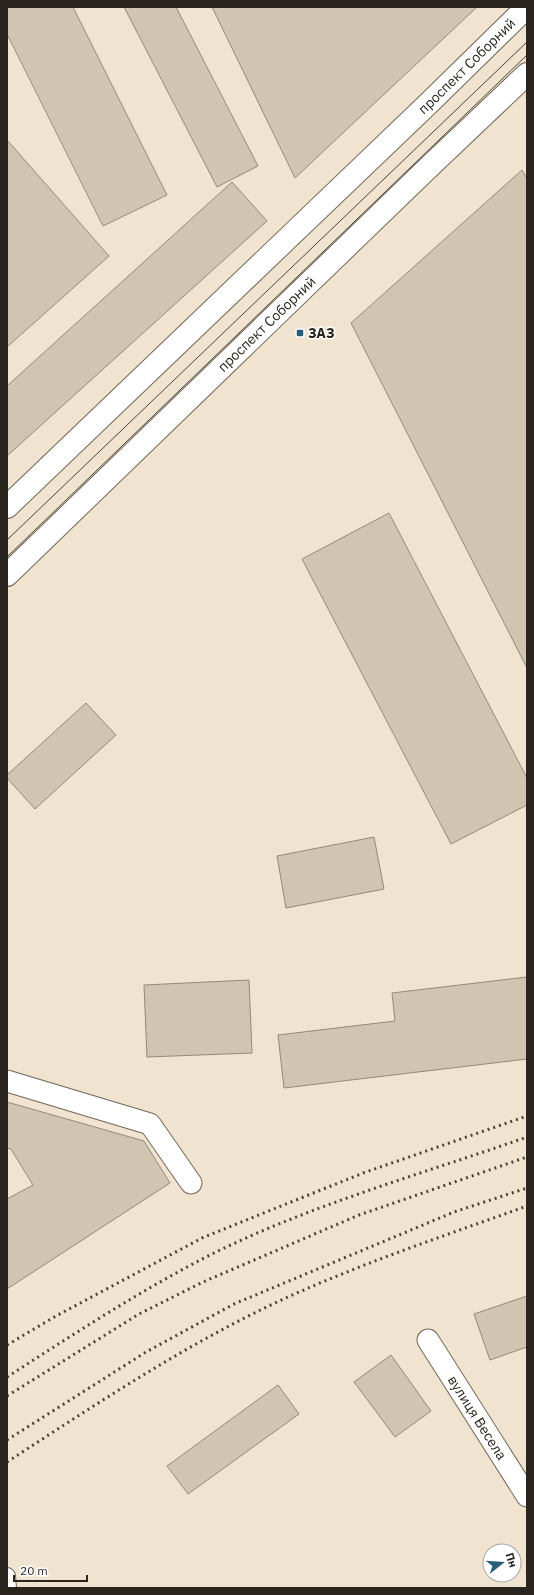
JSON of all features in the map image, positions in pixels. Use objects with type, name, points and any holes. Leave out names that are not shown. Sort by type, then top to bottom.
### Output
[{"type":"main road","name":"проспект Соборний","points":[[7,507],[527,7]]},
{"type":"main road","name":"проспект Соборний","points":[[7,575],[527,74]]},
{"type":"street","points":[[7,1081],[150,1124],[191,1183]]},
{"type":"street","name":"вулиця Весела","points":[[428,1340],[527,1496]]},
{"type":"street","points":[[7,1576],[8,1588]]},
{"type":"building","points":[[7,7],[73,7],[167,195],[103,226],[7,34]]},
{"type":"building","points":[[124,7],[176,7],[258,166],[217,187]]},
{"type":"building","points":[[212,7],[477,7],[295,178]]},
{"type":"building","points":[[7,140],[109,256],[7,347]]},
{"type":"building","points":[[522,170],[527,179],[527,668],[351,323]]},
{"type":"building","points":[[232,182],[267,221],[7,456],[7,386]]},
{"type":"building","points":[[389,513],[527,778],[527,805],[451,844],[302,559]]},
{"type":"building","points":[[86,703],[116,735],[35,809],[7,778],[7,775]]},
{"type":"building","points":[[374,837],[384,889],[286,908],[277,856]]},
{"type":"building","points":[[527,977],[527,1059],[284,1088],[278,1035],[395,1021],[392,993]]},
{"type":"building","points":[[249,980],[252,1053],[147,1057],[144,985]]},
{"type":"building","points":[[7,1102],[144,1141],[170,1183],[7,1289],[7,1199],[33,1185],[11,1149],[7,1148]]},
{"type":"building","points":[[527,1296],[527,1347],[490,1360],[474,1314]]},
{"type":"building","points":[[391,1355],[431,1411],[395,1437],[354,1382]]},
{"type":"building","points":[[278,1385],[299,1414],[188,1494],[167,1466]]},
{"type":"tram line","points":[[7,540],[527,42]]},
{"type":"tram line","points":[[7,557],[527,55]]},
{"type":"railway","points":[[7,1345],[56,1316],[202,1238],[363,1173],[527,1116]]},
{"type":"railway","points":[[7,1377],[159,1282],[250,1236],[328,1205],[527,1137]]},
{"type":"railway","points":[[7,1396],[139,1314],[203,1282],[359,1215],[527,1157]]},
{"type":"railway","points":[[7,1440],[146,1352],[234,1304],[454,1212],[527,1188]]},
{"type":"railway","points":[[7,1462],[144,1374],[215,1333],[251,1315],[317,1284],[347,1272],[406,1249],[527,1206]]},
{"type":"place","name":"ЗАЗ","points":[[300,333]]}]
